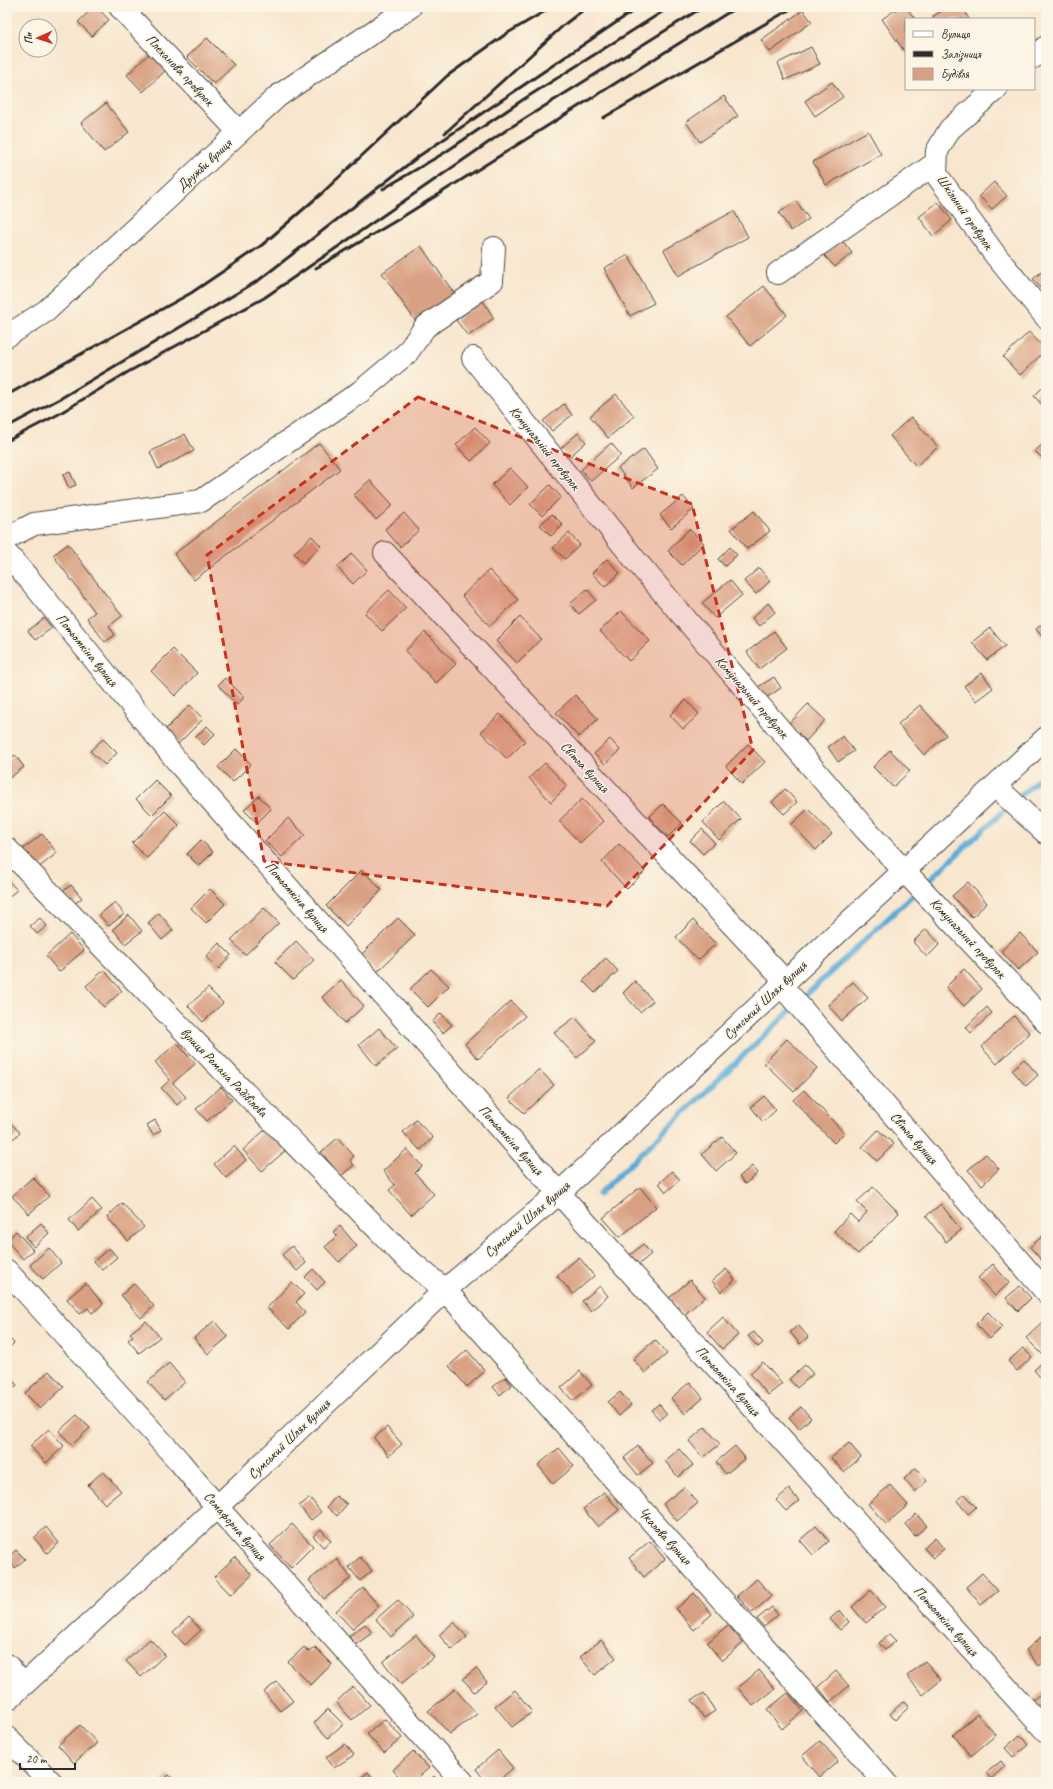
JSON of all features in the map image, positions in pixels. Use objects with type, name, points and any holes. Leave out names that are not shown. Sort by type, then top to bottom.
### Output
[{"type":"street","name":"Плеханова провулок","points":[[120,7],[239,132]]},
{"type":"street","name":"Дружби вулиця","points":[[7,336],[46,311],[278,96],[410,7]]},
{"type":"street","points":[[1035,56],[1046,47]]},
{"type":"street","name":"Шкільний провулок","points":[[995,90],[950,129],[936,151],[936,174],[996,256],[1046,317]]},
{"type":"street","points":[[778,274],[936,162]]},
{"type":"street","points":[[7,538],[34,524],[201,502],[360,392],[407,353],[425,327],[492,281],[494,248]]},
{"type":"street","name":"Комунальний провулок","points":[[473,358],[636,562],[865,829],[1046,1022]]},
{"type":"street","name":"Світла вулиця","points":[[385,553],[783,983],[1046,1292]]},
{"type":"street","name":"Потьомкіна вулиця","points":[[7,554],[181,766],[584,1222],[1046,1731]]},
{"type":"street","name":"Сумський Шлях вулиця","points":[[7,1700],[217,1507],[445,1290],[559,1192],[1046,738]]},
{"type":"street","points":[[995,786],[1046,833]]},
{"type":"street","name":"вулиця Романа Радівілова","points":[[7,849],[404,1256],[445,1290]]},
{"type":"street","name":"Семафорна вулиця","points":[[7,1271],[179,1462],[217,1507],[462,1782]]},
{"type":"street","name":"Чкалова вулиця","points":[[445,1290],[885,1782]]},
{"type":"street","points":[[7,1665],[23,1684]]},
{"type":"street","points":[[7,1738],[51,1782]]},
{"type":"highlighted area","points":[[418,397],[692,504],[753,750],[607,906],[264,861],[207,555]]},
{"type":"building","points":[[94,7],[97,7],[109,20],[92,36],[78,22]]},
{"type":"building","points":[[900,7],[906,7],[914,18],[905,18],[905,53],[882,19]]},
{"type":"building","points":[[949,7],[962,7],[968,18],[934,18],[933,16]]},
{"type":"building","points":[[803,10],[812,22],[770,52],[761,40]]},
{"type":"building","points":[[207,38],[234,65],[214,84],[187,57]]},
{"type":"building","points":[[811,47],[820,64],[785,80],[778,63]]},
{"type":"building","points":[[151,52],[167,69],[143,92],[127,75]]},
{"type":"building","points":[[1046,68],[1046,77],[1042,72]]},
{"type":"building","points":[[832,82],[843,97],[815,116],[805,101]]},
{"type":"building","points":[[724,96],[738,116],[700,142],[686,122]]},
{"type":"building","points":[[106,103],[129,132],[104,152],[81,123]]},
{"type":"building","points":[[868,131],[881,154],[826,185],[813,162]]},
{"type":"building","points":[[994,182],[1007,196],[992,209],[979,196]]},
{"type":"building","points":[[796,201],[809,219],[791,231],[779,213]]},
{"type":"building","points":[[938,202],[952,220],[933,236],[919,217]]},
{"type":"building","points":[[734,211],[748,237],[678,276],[664,250]]},
{"type":"building","points":[[842,240],[852,253],[835,267],[824,255]]},
{"type":"building","points":[[421,246],[458,299],[419,326],[382,273]]},
{"type":"building","points":[[628,255],[654,303],[630,316],[604,268]]},
{"type":"building","points":[[1046,268],[1046,295],[1033,279]]},
{"type":"building","points":[[764,286],[787,315],[750,346],[726,317]]},
{"type":"building","points":[[483,301],[494,318],[468,336],[456,320]]},
{"type":"building","points":[[1029,332],[1046,350],[1020,375],[1003,357]]},
{"type":"building","points":[[1046,384],[1046,409],[1034,396]]},
{"type":"building","points":[[616,394],[634,416],[608,438],[590,416]]},
{"type":"building","points":[[564,404],[572,415],[552,431],[543,421]]},
{"type":"building","points":[[911,417],[938,447],[916,466],[890,436]]},
{"type":"building","points":[[475,427],[490,443],[471,461],[456,445]]},
{"type":"building","points":[[578,433],[586,442],[568,458],[560,449]]},
{"type":"building","points":[[185,434],[194,451],[158,469],[150,452]]},
{"type":"building","points":[[1046,441],[1046,462],[1035,451]]},
{"type":"building","points":[[319,443],[340,469],[194,580],[174,554]]},
{"type":"building","points":[[611,443],[621,455],[591,481],[581,470]]},
{"type":"building","points":[[644,449],[658,469],[633,488],[618,468]]},
{"type":"building","points":[[510,468],[528,487],[510,505],[492,485]]},
{"type":"building","points":[[70,472],[76,485],[69,488],[63,475]]},
{"type":"building","points":[[370,480],[393,505],[376,520],[354,495]]},
{"type":"building","points":[[550,485],[561,497],[542,516],[530,504]]},
{"type":"building","points":[[683,496],[694,509],[671,528],[660,515]]},
{"type":"building","points":[[754,511],[770,531],[747,549],[731,529]]},
{"type":"building","points":[[404,513],[419,530],[400,547],[385,529]]},
{"type":"building","points":[[552,514],[563,525],[551,536],[540,525]]},
{"type":"building","points":[[689,529],[704,543],[682,565],[668,551]]},
{"type":"building","points":[[569,533],[580,545],[565,559],[553,548]]},
{"type":"building","points":[[312,536],[321,546],[303,563],[294,553]]},
{"type":"building","points":[[68,544],[122,616],[109,626],[115,635],[105,642],[87,618],[95,612],[53,555]]},
{"type":"building","points":[[730,547],[737,555],[725,566],[718,559]]},
{"type":"building","points":[[352,554],[367,570],[353,584],[337,567]]},
{"type":"building","points":[[607,559],[620,573],[605,587],[592,573]]},
{"type":"building","points":[[759,568],[770,581],[756,594],[744,581]]},
{"type":"building","points":[[489,570],[518,600],[490,626],[462,596]]},
{"type":"building","points":[[730,580],[742,595],[715,618],[702,603]]},
{"type":"building","points":[[587,589],[596,600],[579,614],[570,604]]},
{"type":"building","points":[[389,590],[406,608],[382,631],[365,613]]},
{"type":"building","points":[[768,603],[775,612],[759,626],[752,618]]},
{"type":"building","points":[[621,611],[650,641],[629,661],[600,631]]},
{"type":"building","points":[[520,617],[541,639],[517,663],[496,641]]},
{"type":"building","points":[[44,618],[52,628],[35,640],[28,631]]},
{"type":"building","points":[[1046,621],[1046,642],[1036,629]]},
{"type":"building","points":[[990,628],[1005,646],[987,660],[972,642]]},
{"type":"building","points":[[774,631],[787,648],[759,669],[747,652]]},
{"type":"building","points":[[425,632],[456,664],[436,683],[405,651]]},
{"type":"building","points":[[173,649],[197,673],[175,696],[151,671]]},
{"type":"building","points":[[982,673],[993,688],[976,701],[964,686]]},
{"type":"building","points":[[774,677],[781,688],[766,698],[758,687]]},
{"type":"building","points":[[225,678],[244,697],[237,705],[218,685]]},
{"type":"building","points":[[575,695],[598,719],[579,737],[556,713]]},
{"type":"building","points":[[686,700],[699,714],[683,729],[670,715]]},
{"type":"building","points":[[808,704],[825,720],[806,741],[789,724]]},
{"type":"building","points":[[190,705],[203,719],[177,745],[164,731]]},
{"type":"building","points":[[920,705],[946,735],[924,755],[898,724]]},
{"type":"building","points":[[500,714],[525,741],[507,759],[481,732]]},
{"type":"building","points":[[207,726],[215,734],[204,745],[196,737]]},
{"type":"building","points":[[843,736],[854,751],[838,762],[828,747]]},
{"type":"building","points":[[103,739],[117,753],[105,765],[90,751]]},
{"type":"building","points":[[610,739],[620,750],[605,764],[594,754]]},
{"type":"building","points":[[748,744],[765,762],[742,784],[726,766]]},
{"type":"building","points":[[236,749],[251,764],[233,782],[218,767]]},
{"type":"building","points":[[890,750],[910,771],[893,787],[873,767]]},
{"type":"building","points":[[15,755],[24,767],[7,780],[7,761]]},
{"type":"building","points":[[545,763],[567,786],[551,802],[529,778]]},
{"type":"building","points":[[155,780],[171,796],[152,815],[136,799]]},
{"type":"building","points":[[785,789],[797,802],[784,814],[772,802]]},
{"type":"building","points":[[259,796],[271,809],[257,823],[244,810]]},
{"type":"building","points":[[582,799],[603,821],[580,843],[559,821]]},
{"type":"building","points":[[724,801],[741,819],[719,840],[703,822]]},
{"type":"building","points":[[663,804],[682,823],[668,837],[649,817]]},
{"type":"building","points":[[808,809],[832,834],[816,850],[792,824]]},
{"type":"building","points":[[165,811],[179,825],[147,858],[132,843]]},
{"type":"building","points":[[288,818],[305,835],[282,857],[265,841]]},
{"type":"building","points":[[702,829],[715,843],[703,854],[690,841]]},
{"type":"building","points":[[42,834],[57,853],[38,868],[23,849]]},
{"type":"building","points":[[201,840],[213,852],[199,866],[187,854]]},
{"type":"building","points":[[619,844],[645,871],[627,889],[602,862]]},
{"type":"building","points":[[362,870],[382,890],[346,926],[326,906]]},
{"type":"building","points":[[7,879],[17,890],[7,898]]},
{"type":"building","points":[[968,882],[987,903],[972,917],[952,896]]},
{"type":"building","points":[[71,885],[82,898],[73,905],[62,892]]},
{"type":"building","points":[[210,889],[225,904],[206,923],[191,908]]},
{"type":"building","points":[[115,902],[124,914],[109,926],[99,915]]},
{"type":"building","points":[[264,908],[279,923],[245,955],[231,940]]},
{"type":"building","points":[[159,913],[173,930],[162,940],[148,923]]},
{"type":"building","points":[[129,915],[142,931],[125,944],[113,929]]},
{"type":"building","points":[[40,918],[47,926],[37,934],[30,926]]},
{"type":"building","points":[[398,918],[415,935],[377,972],[361,955]]},
{"type":"building","points":[[693,920],[716,944],[698,960],[676,937]]},
{"type":"building","points":[[926,929],[940,944],[927,957],[913,942]]},
{"type":"building","points":[[1020,933],[1038,952],[1018,970],[1001,951]]},
{"type":"building","points":[[70,934],[84,950],[59,972],[46,956]]},
{"type":"building","points":[[296,941],[314,960],[293,980],[275,962]]},
{"type":"building","points":[[219,943],[231,955],[219,969],[206,957]]},
{"type":"building","points":[[606,958],[618,971],[595,993],[583,981]]},
{"type":"building","points":[[431,969],[449,986],[428,1007],[410,989]]},
{"type":"building","points":[[964,969],[982,989],[964,1006],[946,987]]},
{"type":"building","points":[[104,970],[122,991],[104,1007],[86,986]]},
{"type":"building","points":[[341,980],[364,1006],[345,1023],[322,997]]},
{"type":"building","points":[[635,981],[653,1001],[640,1012],[623,993]]},
{"type":"building","points":[[853,982],[868,998],[842,1021],[828,1005]]},
{"type":"building","points":[[208,988],[223,1003],[203,1022],[188,1006]]},
{"type":"building","points":[[511,1001],[525,1016],[478,1059],[465,1044]]},
{"type":"building","points":[[987,1007],[992,1013],[971,1033],[966,1027]]},
{"type":"building","points":[[441,1013],[452,1025],[443,1033],[432,1022]]},
{"type":"building","points":[[1014,1016],[1030,1033],[997,1064],[981,1047]]},
{"type":"building","points":[[575,1017],[596,1041],[577,1058],[554,1033]]},
{"type":"building","points":[[379,1028],[397,1049],[376,1066],[359,1045]]},
{"type":"building","points":[[787,1039],[817,1068],[794,1092],[764,1063]]},
{"type":"building","points":[[177,1043],[195,1064],[173,1083],[186,1097],[177,1105],[161,1088],[170,1080],[155,1062]]},
{"type":"building","points":[[1024,1059],[1038,1075],[1026,1086],[1012,1070]]},
{"type":"building","points":[[539,1069],[554,1085],[524,1113],[509,1098]]},
{"type":"building","points":[[221,1087],[232,1100],[207,1121],[196,1109]]},
{"type":"building","points":[[804,1090],[844,1133],[834,1143],[793,1100]]},
{"type":"building","points":[[764,1096],[776,1110],[763,1122],[751,1107]]},
{"type":"building","points":[[7,1119],[20,1133],[7,1144]]},
{"type":"building","points":[[155,1120],[161,1130],[153,1135],[147,1125]]},
{"type":"building","points":[[416,1120],[433,1138],[420,1150],[403,1132]]},
{"type":"building","points":[[266,1129],[285,1151],[262,1171],[243,1150]]},
{"type":"building","points":[[878,1130],[894,1144],[877,1161],[862,1147]]},
{"type":"building","points":[[722,1137],[736,1153],[716,1171],[702,1154]]},
{"type":"building","points":[[338,1138],[354,1156],[350,1160],[354,1165],[341,1176],[321,1152]]},
{"type":"building","points":[[234,1146],[246,1160],[226,1178],[214,1164]]},
{"type":"building","points":[[407,1149],[422,1166],[415,1173],[434,1194],[411,1215],[389,1190],[395,1185],[383,1171]]},
{"type":"building","points":[[986,1154],[999,1169],[982,1185],[968,1170]]},
{"type":"building","points":[[752,1166],[758,1173],[745,1184],[739,1177]]},
{"type":"building","points":[[672,1171],[680,1180],[666,1192],[659,1183]]},
{"type":"building","points":[[33,1177],[49,1196],[29,1214],[12,1196]]},
{"type":"building","points":[[640,1187],[656,1207],[620,1237],[603,1218]]},
{"type":"building","points":[[873,1187],[899,1213],[858,1254],[834,1231],[850,1214],[858,1222],[867,1212],[857,1202]]},
{"type":"building","points":[[92,1199],[102,1210],[78,1231],[69,1220]]},
{"type":"building","points":[[122,1203],[144,1227],[128,1241],[107,1217]]},
{"type":"building","points":[[941,1204],[961,1230],[946,1242],[926,1216]]},
{"type":"building","points":[[41,1223],[49,1233],[34,1247],[25,1237]]},
{"type":"building","points":[[340,1226],[357,1246],[339,1262],[325,1247],[337,1236],[333,1232]]},
{"type":"building","points":[[16,1231],[33,1250],[23,1259],[7,1241]]},
{"type":"building","points":[[1046,1233],[1046,1265],[1030,1247]]},
{"type":"building","points":[[643,1244],[651,1254],[636,1267],[628,1257]]},
{"type":"building","points":[[292,1246],[306,1263],[297,1271],[282,1255]]},
{"type":"building","points":[[49,1248],[61,1263],[43,1279],[30,1265]]},
{"type":"building","points":[[109,1248],[117,1257],[102,1270],[94,1261]]},
{"type":"building","points":[[579,1257],[594,1276],[573,1294],[557,1276]]},
{"type":"building","points":[[993,1264],[1009,1283],[995,1296],[978,1278]]},
{"type":"building","points":[[313,1269],[325,1282],[317,1290],[305,1277]]},
{"type":"building","points":[[726,1269],[735,1280],[721,1292],[712,1281]]},
{"type":"building","points":[[690,1280],[705,1297],[684,1315],[669,1298]]},
{"type":"building","points":[[292,1282],[304,1294],[296,1302],[305,1312],[289,1329],[267,1308]]},
{"type":"building","points":[[86,1283],[103,1304],[92,1313],[88,1308],[80,1314],[67,1299]]},
{"type":"building","points":[[134,1284],[154,1306],[141,1318],[121,1295]]},
{"type":"building","points":[[600,1286],[608,1296],[591,1311],[582,1301]]},
{"type":"building","points":[[1020,1286],[1031,1298],[1018,1311],[1006,1298]]},
{"type":"building","points":[[988,1312],[1002,1327],[990,1339],[976,1324]]},
{"type":"building","points":[[723,1317],[738,1335],[722,1349],[707,1332]]},
{"type":"building","points":[[1045,1320],[1046,1353],[1043,1355],[1026,1338]]},
{"type":"building","points":[[146,1321],[160,1337],[139,1353],[128,1340],[133,1336],[130,1333]]},
{"type":"building","points":[[214,1321],[228,1337],[208,1354],[194,1338]]},
{"type":"building","points":[[798,1325],[808,1337],[800,1344],[790,1332]]},
{"type":"building","points":[[754,1332],[763,1343],[758,1347],[748,1336]]},
{"type":"building","points":[[7,1336],[14,1343],[7,1350]]},
{"type":"building","points":[[655,1340],[667,1354],[645,1373],[633,1359]]},
{"type":"building","points":[[1023,1348],[1032,1357],[1017,1371],[1008,1361]]},
{"type":"building","points":[[467,1350],[485,1371],[467,1387],[449,1366]]},
{"type":"building","points":[[763,1362],[782,1384],[768,1395],[750,1373]]},
{"type":"building","points":[[1043,1362],[1046,1366],[1046,1384],[1034,1370]]},
{"type":"building","points":[[169,1363],[185,1382],[164,1400],[148,1382]]},
{"type":"building","points":[[805,1365],[813,1374],[797,1388],[789,1379]]},
{"type":"building","points":[[49,1371],[64,1387],[40,1409],[25,1393]]},
{"type":"building","points":[[580,1371],[592,1385],[573,1401],[561,1388]]},
{"type":"building","points":[[7,1374],[17,1385],[7,1394]]},
{"type":"building","points":[[505,1377],[512,1385],[500,1395],[493,1387]]},
{"type":"building","points":[[690,1382],[703,1398],[685,1414],[671,1398]]},
{"type":"building","points":[[620,1392],[631,1405],[619,1416],[608,1402]]},
{"type":"building","points":[[659,1404],[667,1414],[660,1420],[651,1410]]},
{"type":"building","points":[[801,1407],[811,1418],[799,1429],[789,1417]]},
{"type":"building","points":[[77,1415],[90,1428],[72,1445],[59,1431]]},
{"type":"building","points":[[387,1427],[402,1444],[389,1456],[374,1438]]},
{"type":"building","points":[[705,1427],[720,1444],[703,1458],[689,1441]]},
{"type":"building","points":[[49,1429],[64,1446],[46,1463],[30,1446]]},
{"type":"building","points":[[849,1443],[861,1457],[844,1472],[831,1458]]},
{"type":"building","points":[[638,1446],[653,1463],[638,1475],[624,1458]]},
{"type":"building","points":[[735,1446],[745,1458],[726,1474],[716,1462]]},
{"type":"building","points":[[559,1448],[574,1466],[553,1484],[538,1465]]},
{"type":"building","points":[[679,1449],[693,1465],[678,1477],[665,1461]]},
{"type":"building","points":[[916,1468],[927,1481],[915,1492],[904,1479]]},
{"type":"building","points":[[103,1471],[121,1491],[105,1504],[88,1485]]},
{"type":"building","points":[[890,1485],[908,1505],[886,1524],[868,1504]]},
{"type":"building","points":[[684,1487],[698,1503],[677,1521],[663,1504]]},
{"type":"building","points":[[789,1489],[799,1501],[786,1511],[776,1500]]},
{"type":"building","points":[[604,1492],[619,1510],[598,1527],[583,1509]]},
{"type":"building","points":[[965,1494],[976,1507],[968,1514],[957,1501]]},
{"type":"building","points":[[336,1496],[347,1504],[337,1516],[327,1507]]},
{"type":"building","points":[[310,1498],[321,1512],[311,1520],[299,1506]]},
{"type":"building","points":[[916,1514],[927,1526],[915,1536],[905,1524]]},
{"type":"building","points":[[292,1524],[313,1546],[291,1568],[270,1545]]},
{"type":"building","points":[[816,1526],[829,1541],[813,1555],[800,1540]]},
{"type":"building","points":[[46,1527],[59,1543],[47,1553],[34,1538]]},
{"type":"building","points":[[321,1529],[331,1541],[323,1547],[313,1536]]},
{"type":"building","points":[[935,1538],[944,1549],[933,1558],[924,1548]]},
{"type":"building","points":[[650,1541],[665,1559],[644,1577],[629,1558]]},
{"type":"building","points":[[16,1550],[25,1559],[15,1568],[7,1558]]},
{"type":"building","points":[[235,1557],[252,1575],[231,1595],[214,1577]]},
{"type":"building","points":[[360,1557],[372,1571],[360,1581],[349,1567]]},
{"type":"building","points":[[337,1559],[351,1578],[324,1599],[309,1580]]},
{"type":"building","points":[[982,1573],[998,1591],[981,1605],[966,1587]]},
{"type":"building","points":[[757,1579],[772,1596],[752,1613],[737,1596]]},
{"type":"building","points":[[363,1588],[379,1606],[352,1629],[336,1611]]},
{"type":"building","points":[[871,1590],[885,1607],[866,1623],[852,1607]]},
{"type":"building","points":[[694,1593],[712,1614],[694,1630],[676,1609]]},
{"type":"building","points":[[398,1600],[413,1617],[391,1637],[376,1619]]},
{"type":"building","points":[[772,1607],[778,1615],[764,1627],[757,1619]]},
{"type":"building","points":[[840,1610],[849,1622],[840,1630],[830,1619]]},
{"type":"building","points":[[189,1617],[201,1630],[185,1645],[173,1632]]},
{"type":"building","points":[[454,1622],[467,1637],[452,1650],[439,1635]]},
{"type":"building","points":[[365,1624],[372,1633],[355,1645],[349,1636]]},
{"type":"building","points":[[728,1625],[743,1643],[722,1661],[707,1643]]},
{"type":"building","points":[[889,1634],[896,1641],[885,1650],[879,1643]]},
{"type":"building","points":[[416,1635],[434,1657],[401,1684],[383,1662]]},
{"type":"building","points":[[1041,1637],[1046,1643],[1046,1660],[1039,1666],[1026,1650]]},
{"type":"building","points":[[150,1639],[165,1655],[141,1677],[126,1661]]},
{"type":"building","points":[[601,1640],[616,1658],[595,1675],[580,1657]]},
{"type":"building","points":[[304,1647],[309,1652],[315,1647],[332,1664],[311,1685],[288,1662]]},
{"type":"building","points":[[925,1661],[941,1680],[923,1695],[907,1676]]},
{"type":"building","points":[[476,1668],[487,1682],[474,1692],[463,1679]]},
{"type":"building","points":[[759,1670],[775,1689],[753,1706],[738,1688]]},
{"type":"building","points":[[836,1671],[849,1686],[830,1702],[818,1687]]},
{"type":"building","points":[[277,1682],[293,1701],[280,1711],[264,1692]]},
{"type":"building","points":[[353,1686],[370,1705],[352,1720],[336,1702]]},
{"type":"building","points":[[455,1689],[477,1714],[450,1734],[428,1711]]},
{"type":"building","points":[[1046,1689],[1046,1711],[1044,1713],[1033,1700]]},
{"type":"building","points":[[515,1690],[532,1712],[512,1727],[495,1706]]},
{"type":"building","points":[[704,1693],[715,1711],[704,1718],[692,1700]]},
{"type":"building","points":[[788,1693],[803,1711],[782,1729],[767,1710]]},
{"type":"building","points":[[904,1701],[909,1707],[895,1720],[890,1714]]},
{"type":"building","points":[[328,1709],[343,1724],[328,1738],[314,1723]]},
{"type":"building","points":[[977,1714],[996,1735],[971,1756],[953,1735]]},
{"type":"building","points":[[385,1719],[402,1738],[384,1753],[367,1734]]},
{"type":"building","points":[[80,1725],[97,1743],[74,1763],[58,1745]]},
{"type":"building","points":[[1020,1735],[1028,1745],[1013,1757],[1005,1748]]},
{"type":"building","points":[[820,1741],[838,1761],[820,1777],[802,1756]]},
{"type":"building","points":[[345,1744],[354,1755],[334,1768],[326,1757]]},
{"type":"building","points":[[498,1750],[513,1768],[497,1782],[486,1782],[476,1769]]},
{"type":"building","points":[[413,1751],[429,1768],[413,1782],[404,1782],[393,1770]]},
{"type":"building","points":[[1001,1761],[1005,1766],[991,1779],[986,1773]]},
{"type":"building","points":[[368,1772],[376,1782],[356,1782]]},
{"type":"building","points":[[7,1774],[14,1782],[7,1782]]},
{"type":"building","points":[[169,1775],[176,1782],[161,1782]]},
{"type":"building","points":[[434,1776],[439,1782],[427,1782]]},
{"type":"building","points":[[390,1777],[394,1782],[384,1782]]},
{"type":"waterway","points":[[1016,800],[1046,772]]},
{"type":"waterway","points":[[924,885],[1010,805]]},
{"type":"waterway","points":[[801,1000],[917,891]]},
{"type":"waterway","points":[[599,1194],[795,1006]]},
{"type":"railway","points":[[7,395],[191,293],[262,245],[321,194],[447,76],[506,34],[552,7]]},
{"type":"railway","points":[[445,133],[565,24],[587,7]]},
{"type":"railway","points":[[7,427],[63,397],[259,280],[419,156],[639,7]]},
{"type":"railway","points":[[383,189],[444,153],[524,99],[670,7]]},
{"type":"railway","points":[[7,441],[57,415],[128,372],[264,298],[508,129],[703,7]]},
{"type":"railway","points":[[316,268],[399,219],[737,7]]},
{"type":"railway","points":[[603,118],[794,7]]}]
